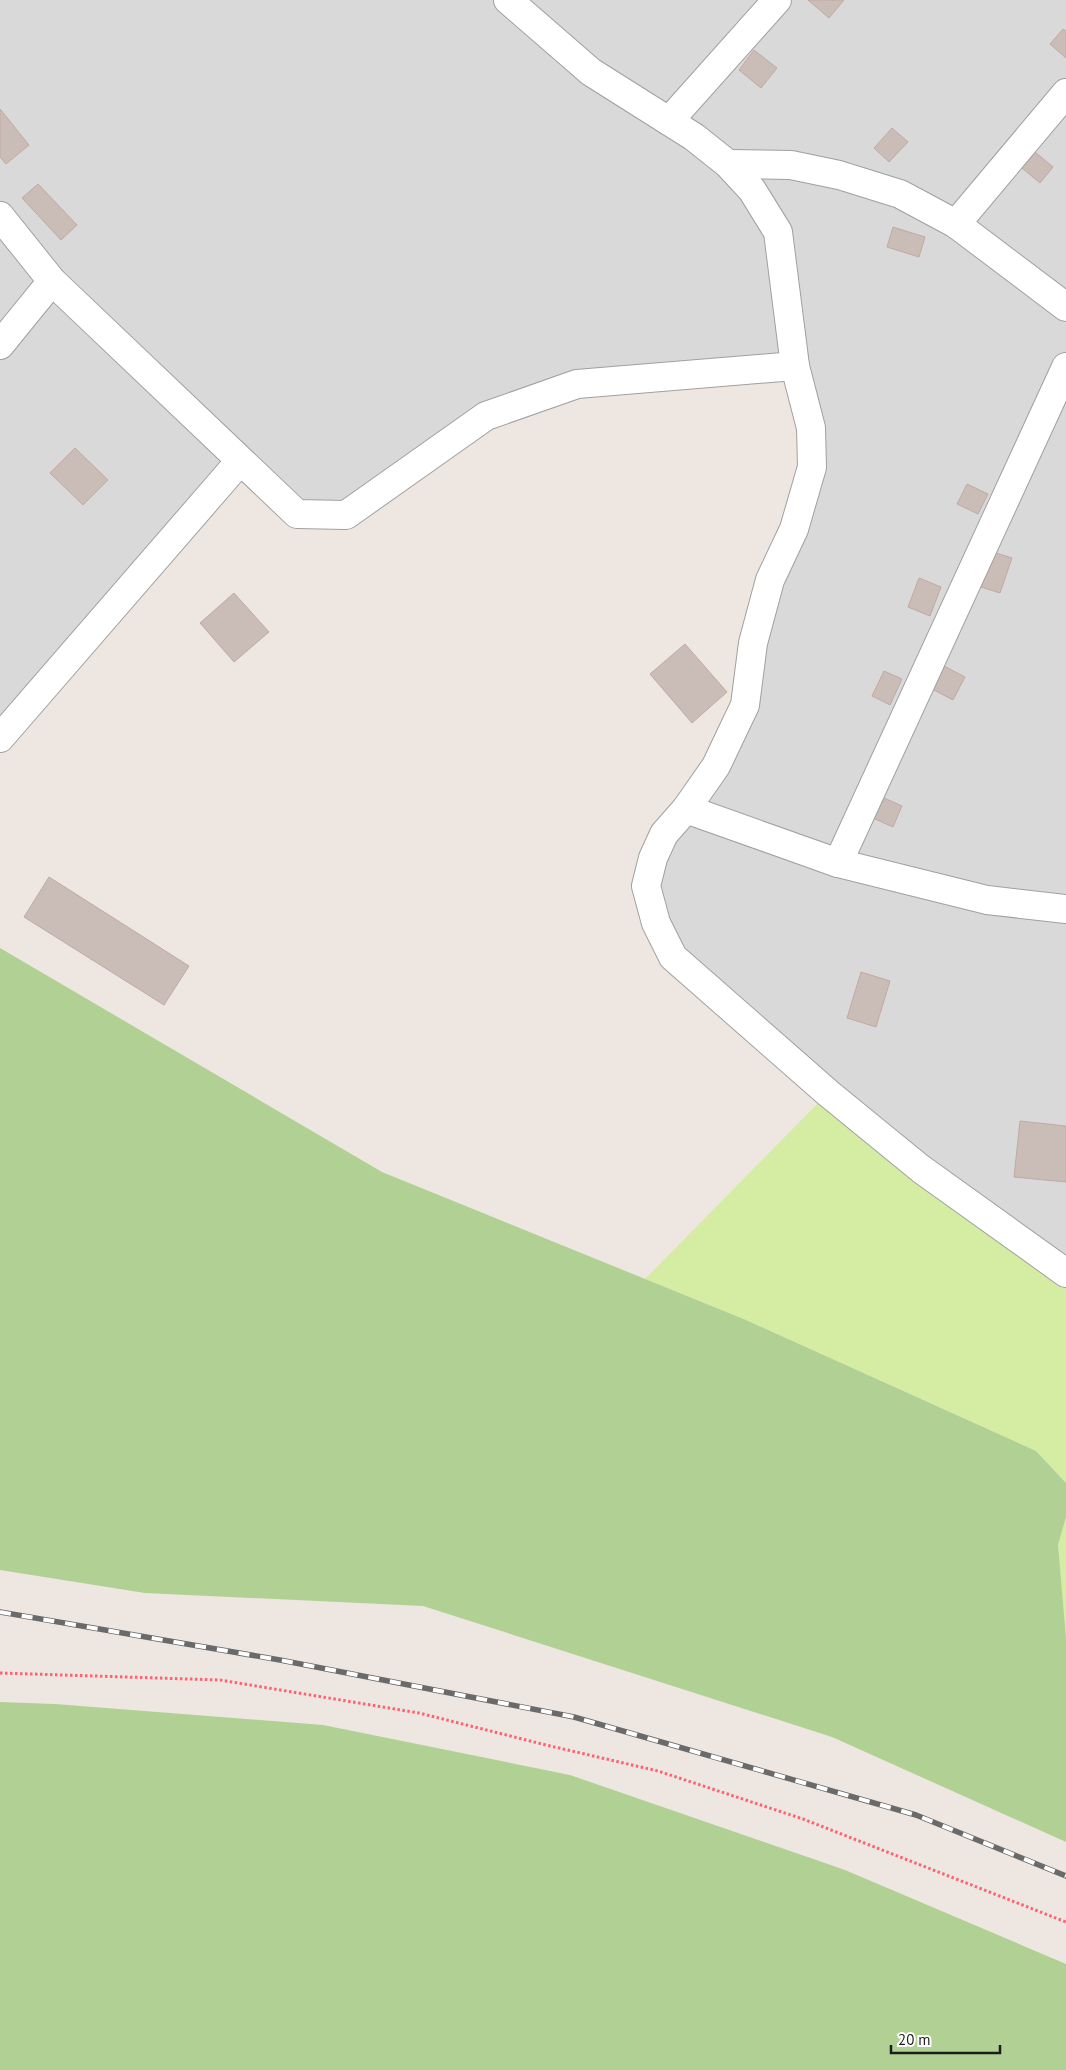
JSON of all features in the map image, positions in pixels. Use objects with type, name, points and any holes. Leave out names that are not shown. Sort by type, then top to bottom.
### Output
[{"type":"street","points":[[508,0],[591,72],[668,121],[728,164],[752,190],[778,232],[795,366],[811,428],[812,466],[794,529],[770,580],[753,643],[745,705],[716,766],[686,809],[664,834],[653,858],[646,886],[656,924],[673,957],[828,1093],[921,1169],[1066,1273]]},
{"type":"street","points":[[668,121],[776,0]]},
{"type":"street","points":[[956,224],[1066,93]]},
{"type":"street","points":[[728,164],[791,165],[840,175],[900,194],[956,224],[1066,307]]},
{"type":"street","points":[[0,216],[52,281],[297,514],[346,515],[486,416],[577,384],[795,366]]},
{"type":"street","points":[[0,345],[52,281]]},
{"type":"street","points":[[838,863],[1066,367]]},
{"type":"street","points":[[0,738],[240,461]]},
{"type":"street","points":[[686,809],[838,863],[988,900],[1066,909]]},
{"type":"path","points":[[0,1673],[220,1680],[419,1713],[546,1746],[658,1770],[803,1819],[1066,1922]]},
{"type":"shaded area","points":[[0,0],[1066,0],[1066,1288],[911,1179],[819,1102],[706,988],[646,886],[716,766],[812,467],[794,366],[577,384],[486,416],[346,515],[297,514],[240,461],[0,738]]},
{"type":"green space","points":[[0,948],[382,1172],[746,1320],[1036,1451],[1066,1483],[1066,1517],[1058,1545],[1066,1638],[1066,1842],[832,1737],[423,1606],[145,1593],[0,1570]]},
{"type":"green space","points":[[819,1102],[911,1179],[1066,1288],[1066,1483],[1036,1451],[746,1320],[645,1279]]},
{"type":"green space","points":[[1066,1517],[1066,1638],[1058,1545]]},
{"type":"green space","points":[[0,1702],[55,1704],[323,1725],[570,1775],[845,1870],[1066,1964],[1066,2070],[0,2070]]},
{"type":"building","points":[[808,0],[844,0],[829,18]]},
{"type":"building","points":[[1063,29],[1066,31],[1066,58],[1050,44]]},
{"type":"building","points":[[754,50],[777,68],[761,88],[739,70]]},
{"type":"building","points":[[0,109],[29,145],[6,164],[0,157]]},
{"type":"building","points":[[892,128],[908,142],[889,162],[874,148]]},
{"type":"building","points":[[1035,152],[1053,167],[1040,183],[1022,168]]},
{"type":"building","points":[[38,184],[77,225],[61,240],[22,198]]},
{"type":"building","points":[[893,227],[925,237],[919,257],[887,247]]},
{"type":"building","points":[[75,448],[108,480],[83,505],[50,473]]},
{"type":"building","points":[[967,484],[988,494],[978,514],[957,504]]},
{"type":"building","points":[[993,552],[1012,558],[1000,593],[981,587]]},
{"type":"building","points":[[919,578],[941,587],[930,616],[908,607]]},
{"type":"building","points":[[234,593],[269,632],[234,662],[200,623]]},
{"type":"building","points":[[685,644],[727,692],[692,723],[650,674]]},
{"type":"building","points":[[944,666],[965,677],[953,700],[932,689]]},
{"type":"building","points":[[884,671],[902,679],[890,705],[872,696]]},
{"type":"building","points":[[882,797],[902,806],[893,827],[873,818]]},
{"type":"building","points":[[49,877],[189,966],[164,1005],[24,917]]},
{"type":"building","points":[[861,972],[890,981],[876,1027],[847,1018]]},
{"type":"building","points":[[1020,1121],[1066,1126],[1066,1182],[1014,1177]]},
{"type":"railway","points":[[0,1612],[280,1660],[574,1717],[916,1815],[1066,1876]]}]
